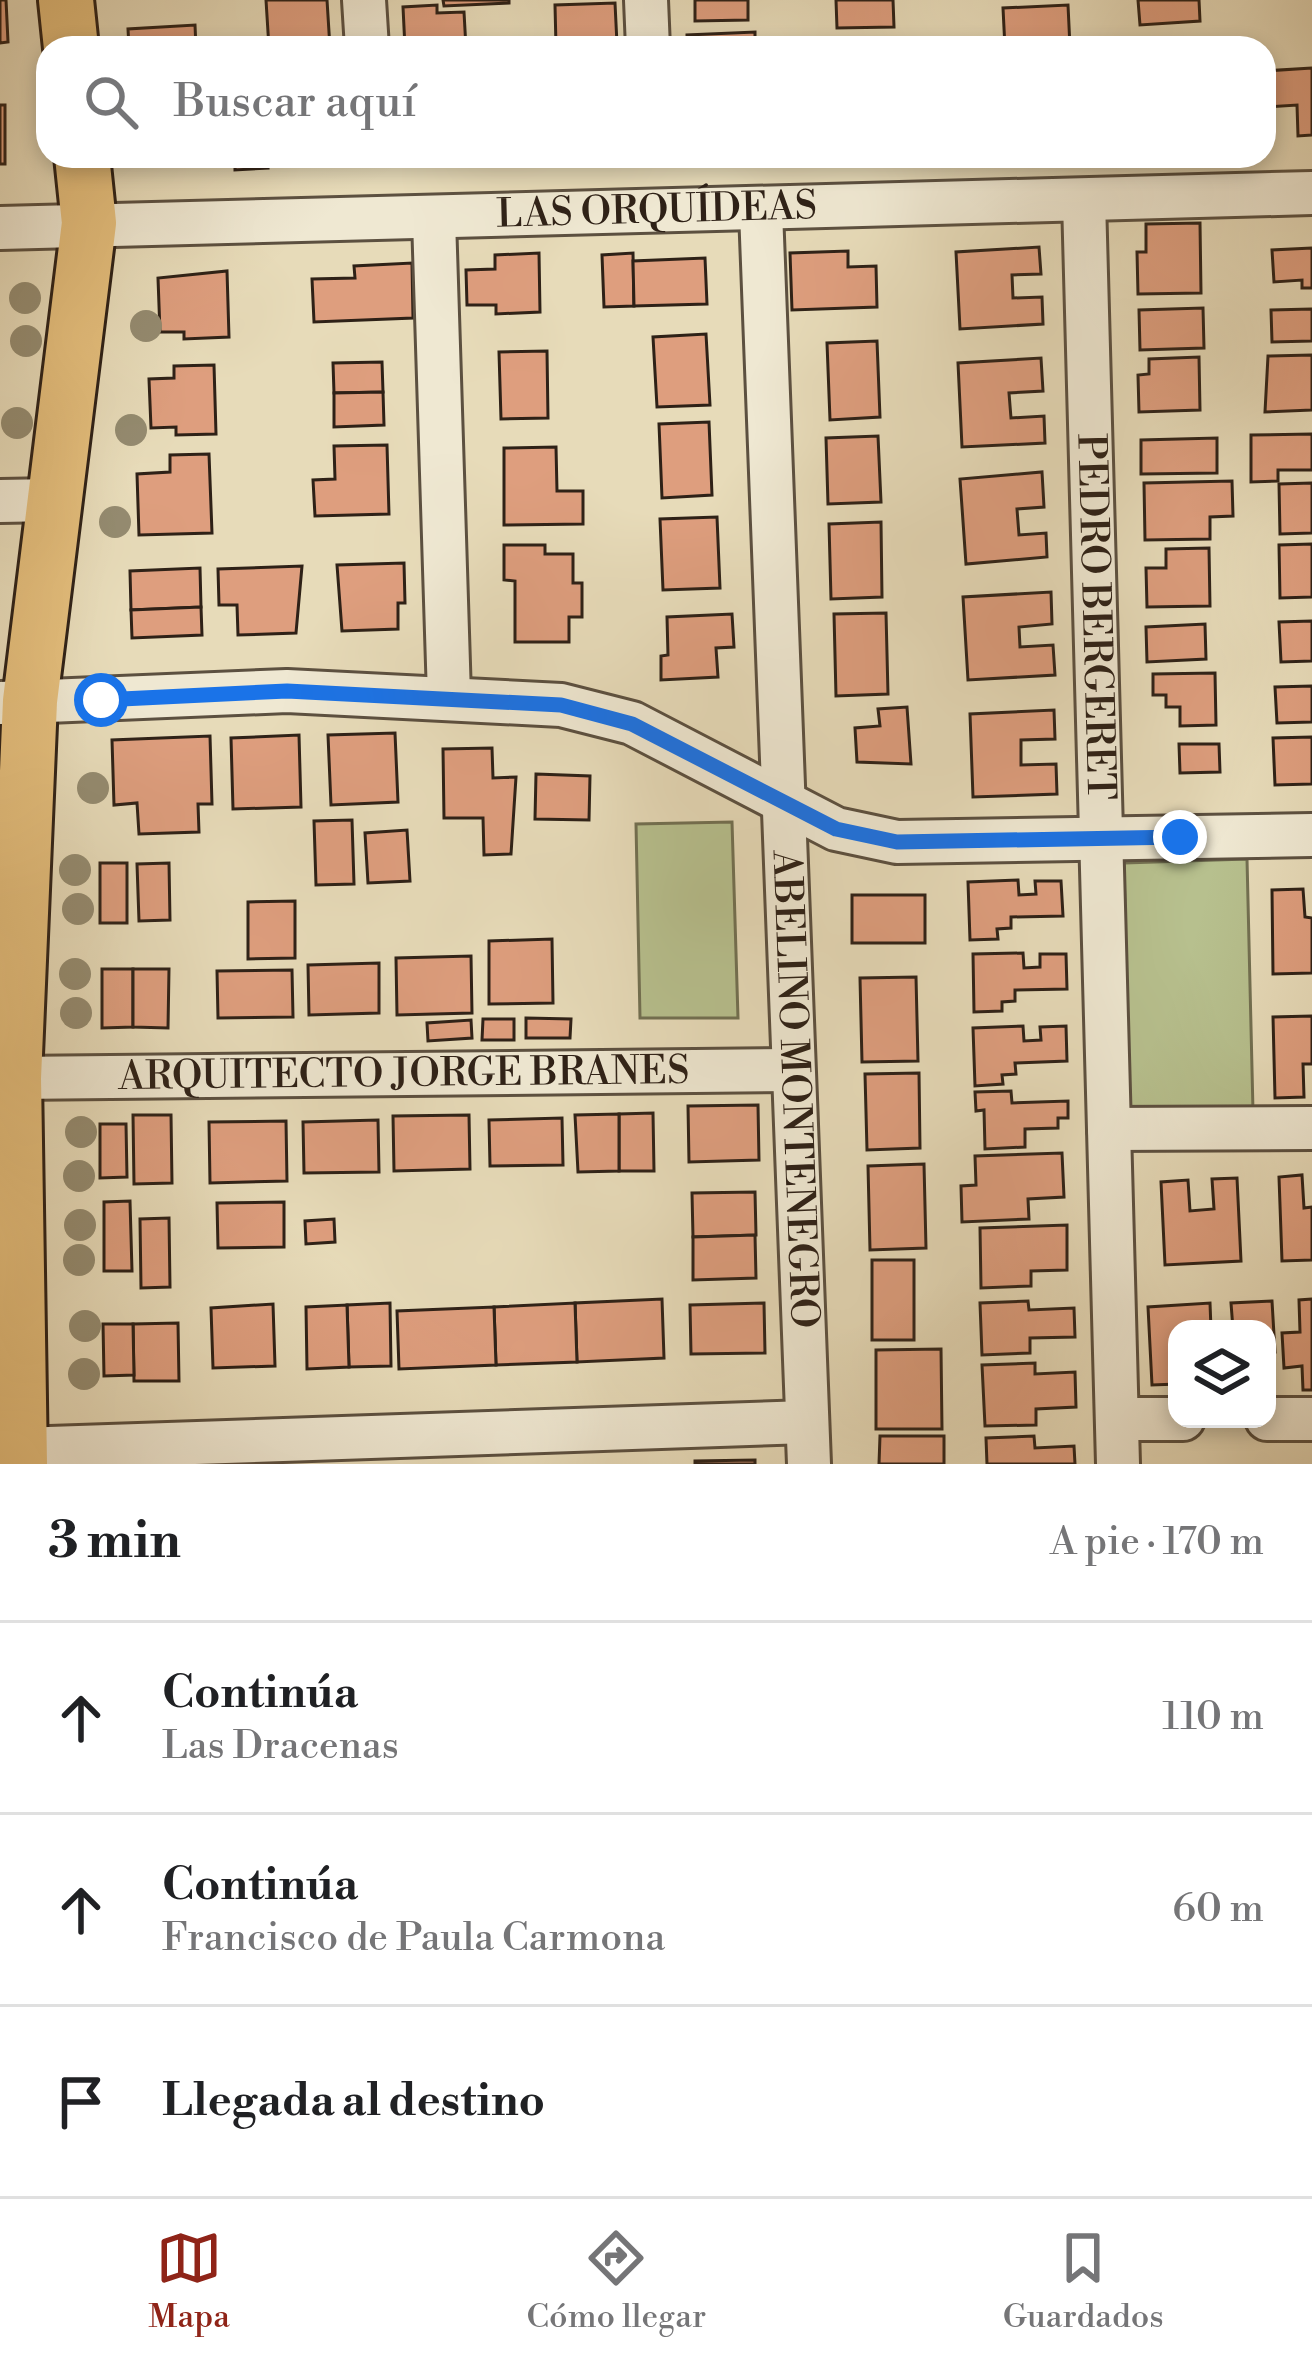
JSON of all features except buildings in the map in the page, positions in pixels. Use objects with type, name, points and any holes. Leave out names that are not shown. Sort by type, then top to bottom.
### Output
[{"type":"main road","points":[[66,0],[70,36]]},
{"type":"main road","points":[[20,1456],[15,702],[53,500],[89,224],[83,168]]},
{"type":"street","points":[[364,0],[366,36]]},
{"type":"street","points":[[646,0],[648,36]]},
{"type":"street","name":"LAS ORQUÍDEAS","points":[[0,228],[761,212],[1312,194]]},
{"type":"street","name":"PEDRO BERGERET","points":[[1084,200],[1118,1464]]},
{"type":"street","name":"ABELINO MONTENEGRO","points":[[761,212],[808,1443]]},
{"type":"street","points":[[434,219],[449,696]]},
{"type":"street","points":[[0,501],[53,500]]},
{"type":"street","points":[[15,702],[287,691],[561,705],[632,724],[836,829],[897,842],[1312,835]]},
{"type":"street","name":"ARQUITECTO JORGE BRANES","points":[[14,1078],[793,1070]]},
{"type":"street","points":[[1109,1130],[1312,1128]]},
{"type":"street","points":[[1117,1419],[1168,1419]]},
{"type":"street","points":[[1276,1419],[1312,1419]]},
{"type":"street","points":[[20,1456],[808,1443]]},
{"type":"green space","points":[[732,822],[738,1018],[640,1018],[636,824]]},
{"type":"green space","points":[[1247,859],[1253,1111],[1129,1115],[1124,863]]},
{"type":"route","points":[[101,700],[287,691],[561,705],[632,724],[836,829],[897,842],[1180,837]]}]
